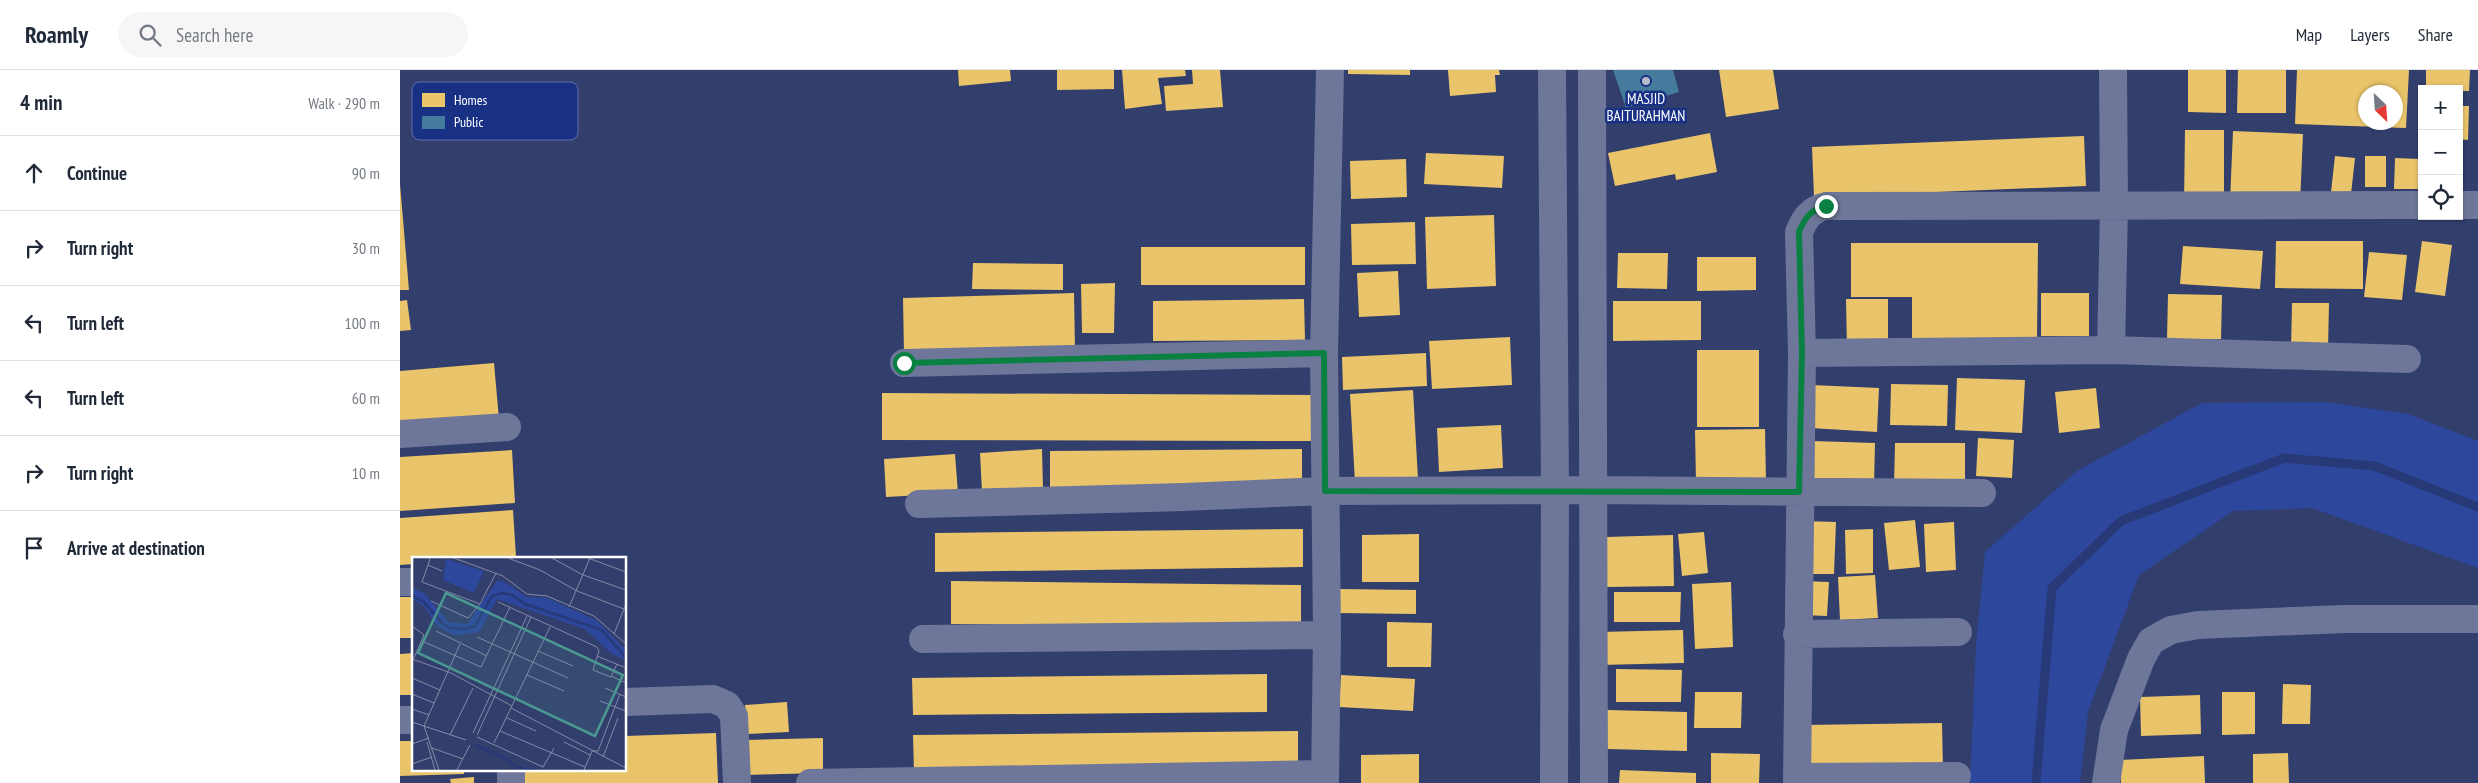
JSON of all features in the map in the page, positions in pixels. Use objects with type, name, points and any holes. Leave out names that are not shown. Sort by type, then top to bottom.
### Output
[{"type":"street","points":[[810,783],[1324,778],[1327,635],[1324,353],[1330,70]]},
{"type":"street","points":[[1552,70],[1556,491],[1554,783]]},
{"type":"street","points":[[1592,70],[1591,490],[1594,783]]},
{"type":"street","points":[[2111,350],[2114,206],[2113,70]]},
{"type":"street","points":[[1957,776],[1797,780],[1797,634],[1802,353],[1799,232],[1805,218],[1816,209],[1826,206],[2418,205]]},
{"type":"street","points":[[2463,205],[2478,205]]},
{"type":"street","points":[[1802,353],[2111,350],[2407,359]]},
{"type":"street","points":[[904,363],[1324,353]]},
{"type":"street","points":[[400,434],[507,427]]},
{"type":"street","points":[[918,504],[1325,491],[1591,490],[1982,493]]},
{"type":"street","points":[[2106,783],[2114,730],[2141,659],[2151,641],[2171,630],[2198,626],[2344,619],[2478,619]]},
{"type":"street","points":[[1797,634],[1958,632]]},
{"type":"street","points":[[923,639],[1327,635]]},
{"type":"street","points":[[626,702],[713,699],[727,705],[734,716],[737,783]]},
{"type":"street","points":[[511,770],[511,783]]},
{"type":"shaded area","points":[[2326,402],[2408,414],[2478,441],[2478,568],[2312,508],[2233,511],[2139,575],[2088,712],[2080,783],[1970,783],[1976,645],[1985,552],[2077,471],[2202,403]]},
{"type":"building: Homes","points":[[958,70],[1010,70],[1011,81],[959,86]]},
{"type":"building: Homes","points":[[1057,70],[1114,70],[1114,89],[1057,90]]},
{"type":"building: Homes","points":[[1122,70],[1185,70],[1186,76],[1158,78],[1162,104],[1125,109]]},
{"type":"building: Homes","points":[[1192,70],[1220,70],[1223,107],[1166,111],[1164,86],[1193,84]]},
{"type":"building: Homes","points":[[1348,70],[1410,70],[1410,75],[1348,74]]},
{"type":"building: Homes","points":[[1448,70],[1499,70],[1500,75],[1495,75],[1496,92],[1450,96]]},
{"type":"building: Homes","points":[[1719,70],[1773,70],[1779,109],[1726,117]]},
{"type":"building: Homes","points":[[2188,70],[2226,70],[2226,113],[2188,112]]},
{"type":"building: Homes","points":[[2238,70],[2286,70],[2286,113],[2237,113]]},
{"type":"building: Homes","points":[[2297,70],[2409,70],[2406,128],[2403,128],[2403,85],[2358,85],[2358,126],[2295,124]]},
{"type":"building: Homes","points":[[2426,70],[2470,70],[2469,91],[2463,91],[2463,85],[2426,85]]},
{"type":"building: Homes","points":[[2463,106],[2469,106],[2468,140],[2463,139]]},
{"type":"building: Homes","points":[[2185,130],[2224,130],[2224,204],[2184,204]]},
{"type":"building: Homes","points":[[2233,131],[2303,134],[2300,204],[2230,201]]},
{"type":"building: Homes","points":[[1710,133],[1717,172],[1676,180],[1675,174],[1615,186],[1608,153]]},
{"type":"building: Homes","points":[[2084,136],[2086,186],[1814,197],[1812,147]]},
{"type":"building: Homes","points":[[1426,153],[1504,156],[1502,188],[1424,184]]},
{"type":"building: Homes","points":[[2335,156],[2355,158],[2351,194],[2331,192]]},
{"type":"building: Homes","points":[[2365,156],[2386,156],[2386,187],[2365,187]]},
{"type":"building: Homes","points":[[2395,158],[2418,159],[2418,189],[2394,189]]},
{"type":"building: Homes","points":[[1406,159],[1407,197],[1351,199],[1350,161]]},
{"type":"building: Homes","points":[[400,184],[409,290],[400,290]]},
{"type":"building: Homes","points":[[1494,215],[1496,286],[1427,289],[1425,217]]},
{"type":"building: Homes","points":[[1415,222],[1416,264],[1352,265],[1351,224]]},
{"type":"building: Homes","points":[[2276,241],[2363,241],[2363,289],[2275,288]]},
{"type":"building: Homes","points":[[2422,241],[2452,245],[2445,296],[2415,292]]},
{"type":"building: Homes","points":[[1851,243],[2038,243],[2037,342],[1912,343],[1912,297],[1851,297]]},
{"type":"building: Homes","points":[[2183,246],[2263,251],[2260,289],[2180,284]]},
{"type":"building: Homes","points":[[1141,247],[1305,247],[1305,285],[1141,285]]},
{"type":"building: Homes","points":[[2369,252],[2407,255],[2402,300],[2364,297]]},
{"type":"building: Homes","points":[[1618,253],[1668,253],[1667,289],[1617,288]]},
{"type":"building: Homes","points":[[1697,257],[1756,257],[1756,290],[1697,291]]},
{"type":"building: Homes","points":[[973,263],[1063,264],[1063,290],[972,289]]},
{"type":"building: Homes","points":[[1398,271],[1400,315],[1359,317],[1357,273]]},
{"type":"building: Homes","points":[[1115,283],[1114,333],[1082,333],[1081,284]]},
{"type":"building: Homes","points":[[1074,293],[1075,350],[904,355],[903,298]]},
{"type":"building: Homes","points":[[2041,293],[2089,293],[2089,336],[2041,336]]},
{"type":"building: Homes","points":[[2168,294],[2222,295],[2221,339],[2167,339]]},
{"type":"building: Homes","points":[[1304,299],[1305,340],[1153,341],[1153,301]]},
{"type":"building: Homes","points":[[1846,299],[1888,299],[1888,349],[1847,349]]},
{"type":"building: Homes","points":[[407,300],[411,330],[400,331],[400,301]]},
{"type":"building: Homes","points":[[1613,301],[1701,301],[1701,340],[1613,341]]},
{"type":"building: Homes","points":[[2292,303],[2329,303],[2328,349],[2291,349]]},
{"type":"building: Homes","points":[[1510,337],[1512,385],[1432,389],[1429,341]]},
{"type":"building: Homes","points":[[1697,350],[1759,350],[1759,427],[1697,427]]},
{"type":"building: Homes","points":[[1426,353],[1427,386],[1343,390],[1342,357]]},
{"type":"building: Homes","points":[[494,363],[499,419],[400,427],[400,371]]},
{"type":"building: Homes","points":[[1957,378],[2025,380],[2022,433],[1955,430]]},
{"type":"building: Homes","points":[[1891,384],[1948,385],[1947,426],[1890,425]]},
{"type":"building: Homes","points":[[1812,385],[1879,388],[1877,432],[1810,428]]},
{"type":"building: Homes","points":[[2096,388],[2100,428],[2059,433],[2055,392]]},
{"type":"building: Homes","points":[[1413,390],[1418,479],[1355,483],[1350,394]]},
{"type":"building: Homes","points":[[882,393],[1314,395],[1313,441],[882,440]]},
{"type":"building: Homes","points":[[1501,425],[1503,468],[1439,472],[1437,428]]},
{"type":"building: Homes","points":[[1765,429],[1766,482],[1696,483],[1695,430]]},
{"type":"building: Homes","points":[[1978,438],[2014,440],[2012,478],[1976,476]]},
{"type":"building: Homes","points":[[1812,441],[1875,443],[1874,486],[1811,484]]},
{"type":"building: Homes","points":[[1895,443],[1965,443],[1965,487],[1894,487]]},
{"type":"building: Homes","points":[[1042,449],[1043,488],[982,492],[980,453]]},
{"type":"building: Homes","points":[[1302,449],[1302,489],[1050,491],[1050,451]]},
{"type":"building: Homes","points":[[512,450],[515,503],[400,511],[400,457]]},
{"type":"building: Homes","points":[[955,454],[958,493],[886,497],[884,459]]},
{"type":"building: Homes","points":[[513,510],[516,557],[412,557],[412,564],[400,565],[400,518]]},
{"type":"building: Homes","points":[[1915,520],[1920,567],[1889,570],[1884,523]]},
{"type":"building: Homes","points":[[1803,521],[1836,522],[1834,574],[1801,574]]},
{"type":"building: Homes","points":[[1954,522],[1956,570],[1926,572],[1924,524]]},
{"type":"building: Homes","points":[[1303,529],[1303,567],[935,572],[935,533]]},
{"type":"building: Homes","points":[[1873,529],[1873,573],[1846,574],[1845,530]]},
{"type":"building: Homes","points":[[1704,532],[1708,573],[1682,576],[1678,534]]},
{"type":"building: Homes","points":[[1419,534],[1419,582],[1362,582],[1362,535]]},
{"type":"building: Homes","points":[[1673,535],[1674,586],[1607,587],[1606,537]]},
{"type":"building: Homes","points":[[1875,575],[1878,618],[1840,620],[1838,577]]},
{"type":"building: Homes","points":[[951,581],[1301,585],[1301,627],[951,624]]},
{"type":"building: Homes","points":[[1804,581],[1829,582],[1827,616],[1803,615]]},
{"type":"building: Homes","points":[[1731,582],[1733,647],[1695,649],[1692,584]]},
{"type":"building: Homes","points":[[1339,589],[1416,590],[1416,614],[1338,613]]},
{"type":"building: Homes","points":[[1614,592],[1681,592],[1680,622],[1614,622]]},
{"type":"building: Homes","points":[[400,597],[412,597],[412,638],[400,638]]},
{"type":"building: Homes","points":[[1387,622],[1432,623],[1431,667],[1387,667]]},
{"type":"building: Homes","points":[[1683,630],[1684,663],[1599,665],[1598,632]]},
{"type":"building: Homes","points":[[412,653],[412,695],[400,695],[400,654]]},
{"type":"building: Homes","points":[[1616,669],[1682,670],[1681,702],[1616,702]]},
{"type":"building: Homes","points":[[1267,674],[1267,712],[913,715],[912,678]]},
{"type":"building: Homes","points":[[1341,675],[1415,679],[1413,711],[1339,707]]},
{"type":"building: Homes","points":[[2283,684],[2311,685],[2310,724],[2282,724]]},
{"type":"building: Homes","points":[[1695,692],[1742,692],[1741,728],[1694,728]]},
{"type":"building: Homes","points":[[2222,692],[2255,692],[2255,734],[2222,735]]},
{"type":"building: Homes","points":[[2200,695],[2201,734],[2141,736],[2140,697]]},
{"type":"building: Homes","points":[[787,702],[789,732],[747,734],[745,705]]},
{"type":"building: Homes","points":[[1607,710],[1687,712],[1687,751],[1606,749]]},
{"type":"building: Homes","points":[[1942,723],[1943,770],[1803,772],[1803,725]]},
{"type":"building: Homes","points":[[1298,731],[1298,770],[914,773],[913,735]]},
{"type":"building: Homes","points":[[716,733],[718,783],[516,783],[515,770],[626,770],[626,736]]},
{"type":"building: Homes","points":[[823,738],[823,773],[745,775],[744,740]]},
{"type":"building: Homes","points":[[400,741],[412,741],[412,770],[464,770],[464,774],[400,776]]},
{"type":"building: Homes","points":[[1711,753],[1760,754],[1759,783],[1711,783]]},
{"type":"building: Homes","points":[[2288,753],[2289,783],[2253,783],[2253,754]]},
{"type":"building: Homes","points":[[1419,754],[1419,783],[1361,783],[1361,755]]},
{"type":"building: Homes","points":[[2204,756],[2205,783],[2121,783],[2120,760]]},
{"type":"building: Homes","points":[[1620,770],[1696,773],[1696,783],[1619,783]]},
{"type":"building: Homes","points":[[474,777],[474,783],[451,783],[450,779]]},
{"type":"building: Public","name":"MASJID BAITURAHMAN","points":[[1613,70],[1673,70],[1679,92],[1626,108]]},
{"type":"waterway","points":[[2036,783],[2052,588],[2121,521],[2284,458],[2374,466],[2478,507]]},
{"type":"place","name":"MASJID BAITURAHMAN","points":[[1646,81]]},
{"type":"route","points":[[904,363],[1324,353],[1325,491],[1591,490],[1799,492],[1802,353],[1799,232],[1805,218],[1816,209],[1826,206]]}]
